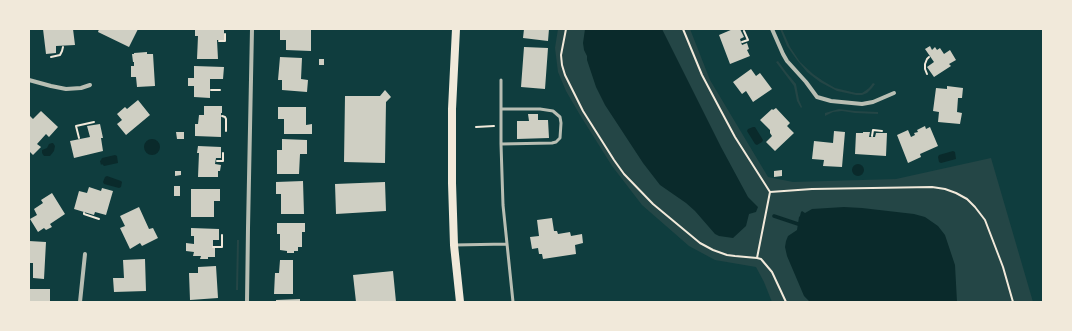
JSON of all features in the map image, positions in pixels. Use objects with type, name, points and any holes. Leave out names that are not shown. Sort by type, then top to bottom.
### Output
[{"type":"main road","points":[[456,29],[452,109],[452,183],[454,245],[460,302]]},
{"type":"street","points":[[247,302],[252,29]]},
{"type":"street","points":[[772,29],[787,61],[817,97],[831,101],[862,104],[873,102],[894,93]]},
{"type":"street","points":[[29,80],[66,89],[81,88],[90,85]]},
{"type":"street","points":[[80,302],[85,254]]},
{"type":"lane","points":[[501,80],[500,144],[503,206],[514,302]]},
{"type":"lane","points":[[500,144],[552,144],[560,138],[561,123],[560,117],[553,111],[540,109],[501,110]]},
{"type":"lane","points":[[454,245],[508,244]]},
{"type":"path","points":[[566,29],[561,55],[565,75],[583,111],[624,174],[653,204],[700,243],[713,250],[727,254],[761,259],[772,272],[786,302]]},
{"type":"path","points":[[683,29],[702,74],[723,115],[735,137],[770,192],[757,258]]},
{"type":"path","points":[[742,42],[748,40],[744,31]]},
{"type":"path","points":[[219,41],[225,41],[225,34]]},
{"type":"path","points":[[51,56],[60,55],[63,47]]},
{"type":"path","points":[[927,74],[925,64],[929,57]]},
{"type":"path","points":[[211,90],[220,90]]},
{"type":"path","points":[[222,116],[226,119],[226,131]]},
{"type":"path","points":[[79,138],[76,126],[94,122]]},
{"type":"path","points":[[476,127],[494,126]]},
{"type":"path","points":[[872,136],[873,130],[882,131]]},
{"type":"path","points":[[217,161],[223,161],[223,153]]},
{"type":"path","points":[[770,192],[812,189],[932,187],[945,189],[956,193],[967,199],[984,220],[1003,267],[1013,302]]},
{"type":"path","points":[[84,213],[99,219]]},
{"type":"path","points":[[213,247],[222,247],[222,235]]},
{"type":"shaded area","points":[[558,29],[690,29],[710,80],[768,177],[793,182],[896,179],[991,158],[1033,302],[772,302],[756,267],[715,260],[689,246],[642,205],[612,166],[566,91],[558,72],[555,48]]},
{"type":"shaded area","points":[[585,29],[662,29],[721,147],[748,197],[758,207],[756,212],[749,214],[746,226],[733,238],[715,234],[695,211],[660,185],[643,163],[605,105],[596,87],[584,50],[583,43]]},
{"type":"shaded area","points":[[780,29],[782,29],[790,47],[800,62],[813,74],[835,88],[862,93],[873,83],[875,84],[867,93],[856,95],[837,91],[820,82],[807,72],[797,60],[787,46]]},
{"type":"shaded area","points":[[778,61],[796,84],[801,108],[797,101],[794,86],[776,62]]},
{"type":"shaded area","points":[[839,109],[878,112],[878,114],[842,111],[833,112],[825,116],[825,113]]},
{"type":"shaded area","points":[[755,127],[763,140],[757,145],[747,131]]},
{"type":"shaded area","points":[[152,139],[159,144],[160,147],[155,154],[152,155],[145,150],[144,147],[149,140]]},
{"type":"shaded area","points":[[53,143],[55,146],[54,151],[50,156],[44,156],[42,150],[47,148],[49,144]]},
{"type":"shaded area","points":[[953,151],[955,152],[956,159],[941,163],[939,162],[939,155]]},
{"type":"shaded area","points":[[115,155],[117,156],[118,163],[104,166],[102,164],[101,165],[100,161],[102,158]]},
{"type":"shaded area","points":[[856,164],[860,164],[864,170],[860,176],[856,176],[852,172],[852,168]]},
{"type":"shaded area","points":[[107,176],[121,181],[121,187],[119,188],[104,184],[103,182]]},
{"type":"shaded area","points":[[844,207],[914,214],[925,217],[938,226],[945,235],[955,265],[957,302],[810,302],[804,296],[787,256],[785,247],[786,241],[788,236],[797,230],[799,217],[802,211],[805,213],[812,209]]},
{"type":"shaded area","points":[[237,240],[239,240],[238,290],[236,290]]},
{"type":"building","points":[[43,29],[73,29],[75,45],[56,46],[56,53],[46,54]]},
{"type":"building","points":[[99,29],[138,29],[129,47],[98,32]]},
{"type":"building","points":[[195,29],[224,29],[224,40],[217,40],[218,59],[197,59],[198,36],[195,36]]},
{"type":"building","points":[[280,29],[311,29],[311,51],[286,50],[286,40],[280,40]]},
{"type":"building","points":[[524,29],[549,29],[548,41],[523,38]]},
{"type":"building","points":[[733,29],[740,29],[744,37],[740,39],[742,45],[747,43],[749,49],[747,50],[750,56],[730,64],[719,35]]},
{"type":"building","points":[[930,46],[932,50],[935,47],[937,50],[940,48],[944,54],[950,50],[956,60],[949,64],[951,66],[934,77],[927,67],[934,62],[925,49]]},
{"type":"building","points":[[524,47],[548,48],[545,89],[521,87]]},
{"type":"building","points":[[147,52],[147,54],[153,54],[155,86],[137,87],[136,77],[131,77],[131,66],[134,66],[132,54]]},
{"type":"building","points":[[280,57],[302,58],[301,79],[308,80],[307,92],[282,90],[282,80],[278,80]]},
{"type":"building","points":[[319,59],[324,59],[324,65],[319,65]]},
{"type":"building","points":[[194,66],[224,67],[223,79],[210,79],[210,98],[194,97],[194,86],[188,86],[188,78],[194,78]]},
{"type":"building","points":[[751,69],[756,76],[760,73],[772,89],[753,102],[746,91],[742,94],[733,82]]},
{"type":"building","points":[[947,86],[963,88],[962,98],[958,98],[957,112],[962,113],[960,124],[938,122],[939,112],[933,111],[936,88],[947,89]]},
{"type":"building","points":[[385,90],[391,97],[386,102],[385,163],[344,162],[345,96],[380,96]]},
{"type":"building","points":[[138,100],[150,115],[126,135],[117,124],[122,120],[117,114],[125,107],[127,109]]},
{"type":"building","points":[[204,106],[222,106],[221,137],[195,136],[195,124],[198,124],[199,115],[204,115]]},
{"type":"building","points":[[278,107],[306,107],[306,125],[312,124],[312,134],[284,134],[284,119],[278,119]]},
{"type":"building","points":[[776,108],[790,123],[787,126],[794,133],[775,151],[766,142],[772,136],[770,130],[760,120],[772,109],[773,110]]},
{"type":"building","points":[[41,111],[58,127],[49,137],[46,134],[37,144],[41,147],[33,155],[29,151],[29,116],[33,119]]},
{"type":"building","points":[[528,114],[538,114],[538,120],[548,120],[549,138],[517,139],[517,121],[529,121]]},
{"type":"building","points":[[100,124],[103,138],[101,138],[103,151],[74,158],[70,141],[90,137],[87,126]]},
{"type":"building","points":[[925,126],[926,129],[930,127],[938,146],[920,154],[921,157],[908,163],[897,135],[908,130],[911,137],[915,135],[914,133],[918,132],[917,130]]},
{"type":"building","points":[[834,131],[845,132],[842,167],[823,166],[824,160],[812,159],[814,141],[833,143]]},
{"type":"building","points":[[176,132],[184,132],[184,139],[177,139]]},
{"type":"building","points":[[870,132],[869,137],[875,137],[876,133],[887,133],[886,156],[855,154],[856,133]]},
{"type":"building","points":[[282,139],[307,140],[307,154],[300,154],[299,174],[277,174],[277,150],[282,150]]},
{"type":"building","points":[[198,146],[221,147],[221,158],[216,158],[215,164],[221,165],[220,171],[218,171],[218,177],[198,177]]},
{"type":"building","points":[[782,170],[782,176],[774,177],[774,171]]},
{"type":"building","points":[[175,171],[181,171],[181,175],[175,176]]},
{"type":"building","points":[[303,181],[304,214],[281,214],[281,194],[276,194],[276,182]]},
{"type":"building","points":[[385,182],[386,211],[336,214],[335,184]]},
{"type":"building","points":[[174,186],[180,186],[180,196],[174,196]]},
{"type":"building","points":[[89,187],[101,191],[102,188],[113,191],[106,215],[95,212],[94,215],[74,209],[79,191],[87,193]]},
{"type":"building","points":[[191,189],[220,189],[220,201],[214,201],[214,217],[191,217]]},
{"type":"building","points":[[52,193],[65,214],[50,224],[52,227],[46,230],[44,228],[38,232],[30,219],[37,215],[34,209],[43,203],[41,200]]},
{"type":"building","points":[[139,207],[149,229],[153,228],[158,238],[142,246],[140,243],[130,249],[120,228],[125,226],[120,216]]},
{"type":"building","points":[[552,218],[554,231],[557,231],[558,234],[570,232],[571,236],[582,234],[583,243],[575,245],[576,254],[543,259],[542,254],[539,254],[538,248],[532,249],[530,237],[539,236],[537,220]]},
{"type":"building","points":[[277,223],[305,223],[305,232],[302,232],[302,247],[298,247],[298,251],[294,251],[294,253],[287,253],[287,251],[280,250],[280,234],[277,234]]},
{"type":"building","points":[[191,228],[219,229],[219,240],[213,240],[215,257],[200,259],[201,256],[193,256],[194,252],[186,251],[186,243],[194,244],[194,236],[191,236]]},
{"type":"building","points":[[29,241],[46,242],[44,279],[33,278],[33,263],[29,263]]},
{"type":"building","points":[[145,259],[146,291],[114,292],[113,278],[124,278],[123,260]]},
{"type":"building","points":[[280,260],[293,260],[293,294],[274,294],[275,273],[279,273]]},
{"type":"building","points":[[216,266],[218,298],[190,300],[189,273],[198,273],[198,267]]},
{"type":"building","points":[[393,271],[396,302],[356,302],[353,275]]},
{"type":"building","points":[[30,289],[50,289],[50,302],[30,302]]},
{"type":"building","points":[[300,299],[300,302],[276,302],[276,300]]},
{"type":"waterway","points":[[774,216],[798,224]]}]
